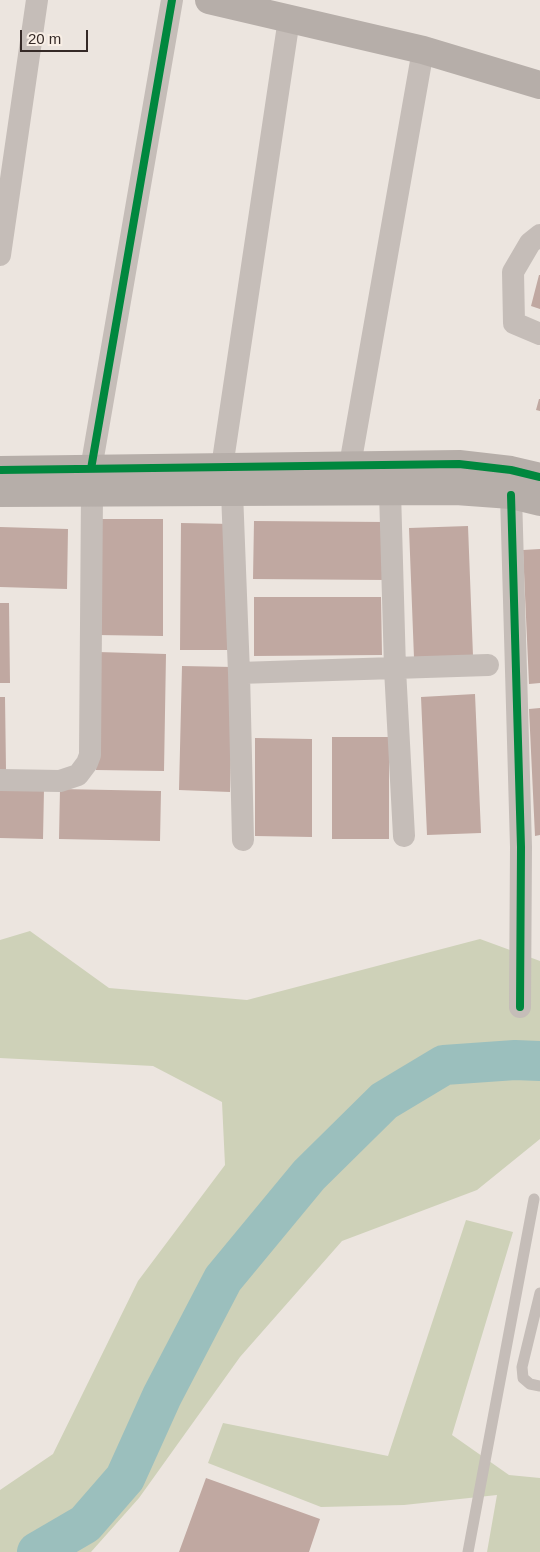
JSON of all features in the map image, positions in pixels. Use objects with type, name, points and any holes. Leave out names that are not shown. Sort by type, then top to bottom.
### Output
[{"type":"street","points":[[0,255],[36,0]]},
{"type":"street","points":[[0,780],[60,781],[78,775],[87,763],[90,755],[91,481],[172,0]]},
{"type":"street","points":[[209,0],[422,50],[540,85]]},
{"type":"street","points":[[243,840],[239,674],[227,480],[288,19]]},
{"type":"street","points":[[350,465],[422,50]]},
{"type":"street","points":[[540,235],[530,243],[513,272],[514,323],[540,334]]},
{"type":"street","points":[[227,480],[350,465],[459,464],[496,485],[540,502]]},
{"type":"street","points":[[0,470],[91,481]]},
{"type":"street","points":[[0,493],[91,481],[227,480],[390,491],[456,491],[540,477]]},
{"type":"street","points":[[496,485],[530,846],[520,1007]]},
{"type":"street","points":[[390,491],[395,669],[404,836]]},
{"type":"street","points":[[239,674],[488,666]]},
{"type":"lane","points":[[468,1552],[534,1199]]},
{"type":"lane","points":[[540,1293],[522,1368],[523,1378],[530,1384],[540,1386]]},
{"type":"green space","points":[[30,931],[109,988],[247,1000],[480,939],[540,961],[540,1139],[477,1190],[342,1241],[240,1357],[139,1498],[91,1552],[0,1552],[0,1490],[53,1454],[138,1281],[225,1165],[222,1102],[153,1066],[0,1058],[0,940]]},
{"type":"green space","points":[[466,1220],[513,1232],[452,1435],[509,1475],[540,1478],[540,1552],[487,1552],[497,1495],[404,1505],[321,1507],[208,1463],[223,1423],[388,1456]]},
{"type":"building","points":[[540,275],[540,309],[531,306]]},
{"type":"building","points":[[540,399],[540,411],[536,410]]},
{"type":"building","points":[[97,519],[163,519],[163,636],[97,635]]},
{"type":"building","points":[[254,521],[386,522],[386,580],[253,579]]},
{"type":"building","points":[[181,523],[232,524],[231,650],[180,650]]},
{"type":"building","points":[[468,526],[473,656],[414,658],[409,528]]},
{"type":"building","points":[[0,527],[68,529],[67,589],[0,587]]},
{"type":"building","points":[[540,549],[540,683],[529,684],[523,550]]},
{"type":"building","points":[[254,597],[381,597],[382,655],[254,656]]},
{"type":"building","points":[[0,603],[9,603],[10,683],[0,683]]},
{"type":"building","points":[[98,652],[166,654],[164,771],[96,770]]},
{"type":"building","points":[[182,666],[233,667],[230,792],[179,790]]},
{"type":"building","points":[[475,694],[481,833],[427,835],[421,697]]},
{"type":"building","points":[[0,697],[5,697],[6,770],[0,770]]},
{"type":"building","points":[[540,708],[540,835],[535,836],[529,709]]},
{"type":"building","points":[[332,737],[389,737],[389,839],[332,839]]},
{"type":"building","points":[[255,738],[312,739],[312,837],[255,836]]},
{"type":"building","points":[[0,788],[44,789],[43,839],[0,838]]},
{"type":"building","points":[[60,789],[161,791],[160,841],[59,839]]},
{"type":"building","points":[[206,1478],[320,1519],[309,1552],[179,1552]]},
{"type":"waterway","points":[[37,1552],[85,1524],[125,1478],[162,1396],[223,1279],[309,1175],[384,1101],[444,1065],[515,1060],[540,1061]]},
{"type":"cycle path","points":[[91,469],[172,0]]},
{"type":"cycle path","points":[[0,470],[459,464],[511,470],[540,477]]},
{"type":"cycle path","points":[[511,495],[521,847],[520,1007]]}]
